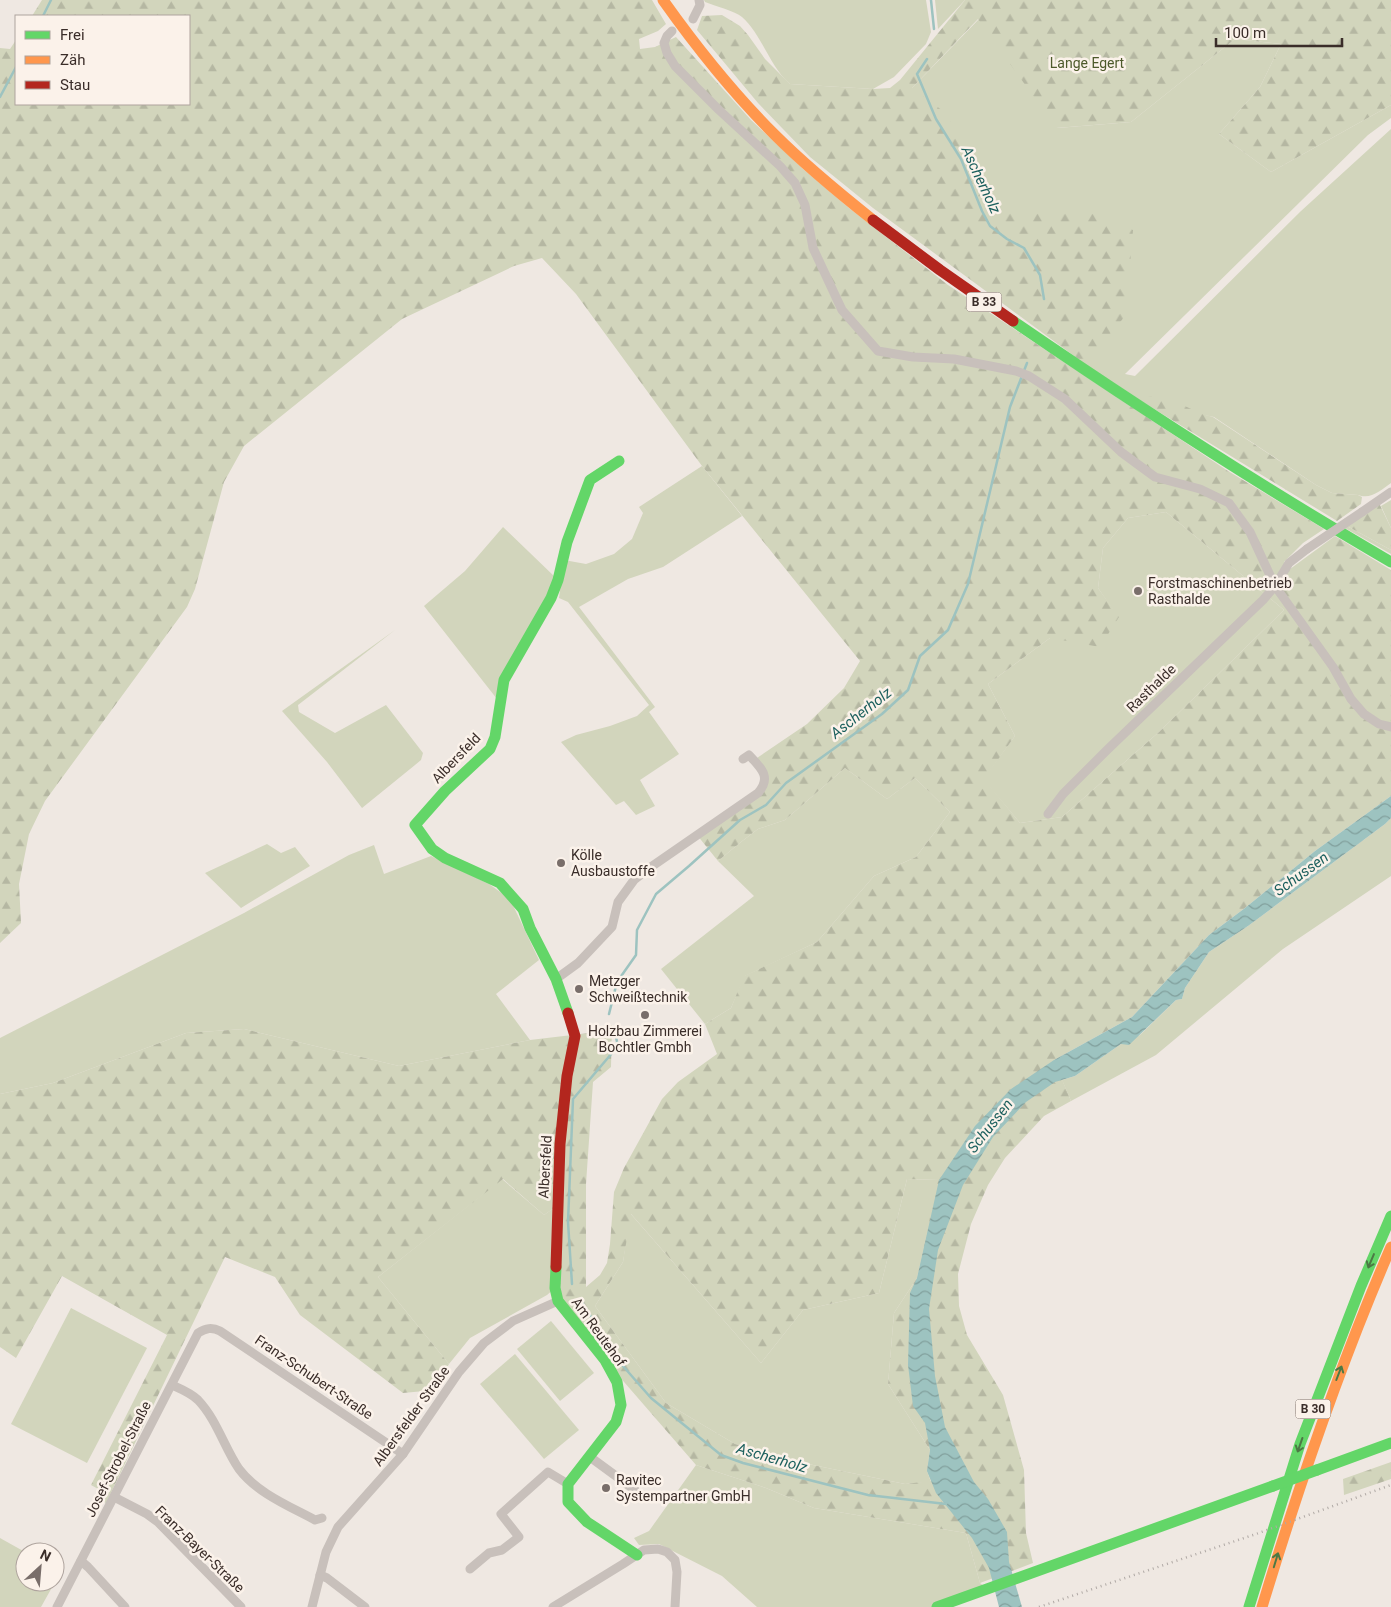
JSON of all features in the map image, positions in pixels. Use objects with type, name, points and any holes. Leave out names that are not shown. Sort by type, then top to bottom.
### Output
[{"type":"main road","name":"B 33","points":[[663,0],[709,62],[759,117],[810,167],[876,223],[949,277],[1106,385],[1259,483],[1391,562]]},
{"type":"main road","name":"Albersfeld","points":[[558,1301],[555,1288],[560,1144],[575,1036],[556,979],[523,910],[500,883],[445,858],[432,849],[415,825],[445,791],[490,749],[495,737],[504,680],[551,598],[558,580],[567,542],[590,480],[619,461]]},
{"type":"main road","name":"B 30","points":[[1249,1607],[1303,1435],[1360,1286],[1391,1216]]},
{"type":"main road","name":"B 30","points":[[1262,1607],[1292,1506],[1323,1416],[1350,1343],[1391,1247]]},
{"type":"main road","name":"Am Reutehof","points":[[558,1301],[605,1360],[617,1382],[621,1405],[616,1422],[568,1484]]},
{"type":"main road","points":[[937,1607],[1391,1443]]},
{"type":"main road","points":[[568,1484],[568,1502],[587,1522],[637,1555]]},
{"type":"street","points":[[693,19],[700,5],[699,0]]},
{"type":"street","points":[[672,31],[664,43],[667,53],[675,66],[719,110],[780,166],[795,183],[805,205],[813,248],[842,310],[878,351],[913,357],[954,359],[1029,376],[1065,400],[1121,452],[1155,477],[1200,490],[1229,503],[1250,532],[1275,586],[1333,668],[1351,699],[1364,714],[1380,724],[1391,727]]},
{"type":"street","name":"Rasthalde","points":[[1048,814],[1063,794],[1263,600],[1275,586],[1289,563],[1391,492]]},
{"type":"street","points":[[556,979],[578,963],[612,927],[618,902],[634,880],[763,788],[765,775],[749,755],[742,759]]},
{"type":"street","name":"Albersfelder Straße","points":[[312,1607],[326,1552],[338,1527],[403,1454],[459,1372],[484,1343],[513,1321],[558,1301]]},
{"type":"street","name":"Franz-Schubert-Straße","points":[[208,1328],[220,1331],[403,1454]]},
{"type":"street","name":"Josef-Strobel-Straße","points":[[57,1607],[198,1333],[208,1328]]},
{"type":"street","points":[[172,1385],[198,1399],[213,1421],[240,1469],[253,1483],[269,1496],[315,1520],[322,1518]]},
{"type":"street","points":[[590,1457],[635,1490]]},
{"type":"street","points":[[470,1569],[489,1553],[502,1550],[519,1537],[501,1514],[548,1472],[568,1484]]},
{"type":"street","name":"Franz-Bayer-Straße","points":[[114,1496],[158,1522],[241,1607]]},
{"type":"street","points":[[553,1607],[644,1550],[658,1549],[667,1552],[675,1560],[677,1572],[674,1607]]},
{"type":"street","points":[[81,1561],[125,1607]]},
{"type":"street","points":[[320,1574],[365,1607]]},
{"type":"green space","points":[[42,0],[652,0],[666,24],[658,31],[639,39],[640,49],[655,47],[676,37],[751,120],[803,169],[849,208],[948,285],[1228,471],[1324,529],[1303,543],[1284,562],[1290,569],[1335,536],[1391,570],[1391,796],[1315,851],[1209,935],[1132,1017],[1054,1060],[1071,1101],[1044,1116],[1005,1158],[988,1185],[971,1224],[958,1274],[959,1306],[967,1335],[1003,1395],[1024,1470],[1026,1533],[1033,1563],[980,1583],[966,1533],[814,1508],[766,1488],[696,1465],[605,1360],[558,1301],[557,1206],[544,1215],[503,1179],[378,1277],[449,1364],[435,1390],[403,1393],[300,1315],[275,1277],[225,1257],[106,1503],[96,1498],[100,1490],[91,1485],[167,1335],[62,1276],[16,1358],[0,1347],[0,1094],[53,1083],[186,1033],[244,1029],[399,1066],[530,1040],[589,1033],[612,1025],[611,1067],[593,1082],[586,1184],[586,1287],[600,1275],[607,1263],[614,1192],[624,1168],[662,1099],[678,1082],[717,1054],[705,1024],[731,1008],[744,976],[817,942],[874,876],[916,857],[950,812],[915,778],[887,799],[845,768],[785,820],[758,829],[718,861],[697,835],[758,793],[765,781],[754,760],[807,724],[844,688],[860,661],[702,466],[576,294],[542,258],[514,266],[402,319],[244,446],[224,482],[195,589],[187,607],[45,801],[29,834],[19,884],[21,923],[0,943],[0,48],[10,49],[15,42],[15,105],[190,105],[190,15],[33,15]],"holes":[[[1166,512],[1284,610],[1159,732],[1062,817],[1020,823],[984,779],[1015,736],[988,684],[1050,638],[1100,647],[1119,617],[1098,588],[1103,548],[1128,518]],[[907,1179],[938,1180],[917,1278],[894,1313],[888,1384],[930,1450],[927,1471],[931,1481],[905,1484],[813,1465],[735,1444],[666,1403],[595,1306],[623,1262],[631,1214],[761,1363],[803,1310],[879,1293]]]},
{"type":"green space","points":[[704,0],[926,0],[931,32],[926,44],[894,77],[873,89],[790,84],[777,69],[755,33],[742,17]]},
{"type":"green space","points":[[935,0],[965,0],[938,29]]},
{"type":"green space","name":"Lange Egert","points":[[965,0],[1391,0],[1391,105],[1271,172],[1219,134],[1260,87],[1281,44],[1235,39],[1131,122],[1056,128],[978,19],[912,88],[943,111],[973,152],[992,213],[1090,213],[1133,230],[1126,315],[1085,364],[873,208],[810,157],[758,103],[697,30],[702,16],[722,15],[740,26],[765,59],[790,84],[873,89],[890,88],[900,80]]},
{"type":"green space","points":[[979,19],[1057,128],[1131,122],[1235,39],[1281,44],[1260,87],[1219,134],[1271,172],[1391,105],[1391,118],[1368,135],[1125,374],[1135,376],[1301,211],[1391,129],[1391,483],[1376,494],[1367,496],[1332,493],[1316,485],[1214,417],[1146,404],[1085,364],[998,214],[992,213],[973,152],[911,89]]},
{"type":"green space","points":[[1161,395],[1202,414],[1213,417],[1316,485],[1332,493],[1362,497],[1361,504],[1337,521],[1146,404],[1148,397]]},
{"type":"green space","points":[[702,466],[742,516],[663,567],[628,579],[579,607],[655,707],[649,712],[679,754],[640,780],[655,806],[636,815],[624,801],[616,805],[561,742],[576,735],[610,726],[637,716],[649,705],[568,602],[559,598],[564,560],[586,564],[614,554],[632,539],[643,513],[639,507]]},
{"type":"green space","points":[[1391,500],[1391,528],[1381,506]]},
{"type":"green space","points":[[1379,503],[1391,528],[1391,550],[1347,526]]},
{"type":"green space","points":[[1166,512],[1284,610],[1159,732],[1062,817],[1020,823],[983,779],[1015,736],[988,684],[1050,638],[1118,617],[1098,588],[1103,548],[1128,518]]},
{"type":"green space","points":[[1347,526],[1391,550],[1391,554],[1345,528]]},
{"type":"green space","points":[[503,527],[556,578],[497,699],[424,606],[465,571]]},
{"type":"green space","points":[[395,630],[298,705],[299,712],[335,733],[386,705],[423,753],[421,760],[362,808],[327,762],[282,711]]},
{"type":"green space","points":[[845,768],[887,799],[915,778],[950,812],[916,857],[874,876],[817,942],[745,976],[731,1008],[705,1024],[661,969],[754,896],[718,861],[758,829],[785,820]]},
{"type":"green space","points":[[1391,818],[1391,876],[1283,949],[1156,1055],[1071,1101],[1062,1080],[1075,1076],[1121,1044],[1140,1035],[1176,1000],[1182,999],[1185,988],[1209,952],[1248,926]]},
{"type":"green space","points":[[267,844],[281,853],[295,847],[310,866],[241,908],[205,873]]},
{"type":"green space","points":[[374,845],[384,874],[431,856],[489,884],[510,899],[539,960],[496,994],[530,1040],[399,1066],[244,1029],[186,1033],[53,1083],[0,1094],[0,1038],[244,913],[349,855]]},
{"type":"green space","points":[[502,1179],[544,1215],[558,1205],[555,1288],[547,1295],[470,1338],[449,1364],[378,1277]]},
{"type":"green space","points":[[907,1179],[939,1180],[917,1278],[894,1313],[888,1384],[930,1450],[927,1471],[931,1482],[905,1484],[813,1465],[735,1444],[666,1403],[595,1306],[623,1262],[630,1213],[761,1363],[803,1310],[879,1293]]},
{"type":"green space","points":[[71,1308],[147,1348],[87,1463],[11,1424]]},
{"type":"green space","points":[[551,1321],[594,1373],[560,1401],[517,1349]]},
{"type":"green space","points":[[515,1354],[579,1430],[544,1459],[480,1384]]},
{"type":"green space","points":[[1391,1462],[1391,1479],[1344,1495],[1343,1479]]},
{"type":"green space","points":[[696,1465],[766,1488],[814,1508],[966,1533],[980,1583],[988,1589],[937,1607],[757,1607],[722,1576],[659,1544],[639,1545],[634,1538],[649,1531]]},
{"type":"green space","points":[[0,1538],[15,1546],[15,1592],[49,1592],[41,1607],[0,1607]]},
{"type":"water","name":"Schussen","points":[[1391,796],[1391,818],[1385,824],[1248,926],[1209,952],[1185,988],[1182,999],[1176,1000],[1129,1045],[1121,1044],[1075,1076],[1055,1082],[1026,1102],[993,1137],[963,1185],[938,1250],[929,1309],[935,1376],[945,1427],[974,1482],[988,1499],[1007,1532],[1009,1562],[1022,1607],[999,1607],[989,1568],[972,1538],[936,1493],[927,1471],[930,1450],[925,1423],[913,1406],[908,1365],[910,1293],[917,1278],[939,1180],[975,1126],[1011,1089],[1054,1060],[1132,1017],[1209,935],[1315,851]]},
{"type":"waterway","points":[[44,15],[51,0]]},
{"type":"waterway","name":"Ascherholz","points":[[931,0],[934,29]]},
{"type":"waterway","name":"Ascherholz","points":[[927,59],[917,74],[936,119],[961,159],[990,226],[1007,239],[1024,248],[1040,275],[1044,299]]},
{"type":"waterway","points":[[0,97],[15,69]]},
{"type":"waterway","name":"Ascherholz","points":[[609,1014],[617,982],[636,955],[637,930],[656,894],[740,820],[766,805],[786,783],[882,714],[908,690],[920,656],[948,630],[968,584],[1010,407],[1027,363]]},
{"type":"waterway","name":"Ascherholz","points":[[572,1284],[568,1222],[573,1099],[618,1046],[615,1033]]},
{"type":"waterway","name":"Ascherholz","points":[[580,1299],[616,1358],[651,1398],[721,1455],[743,1463],[868,1495],[946,1504]]},
{"type":"railway","points":[[1039,1607],[1256,1534],[1391,1485]]},
{"type":"traffic: fast","points":[[1013,321],[1200,445],[1295,505],[1391,562]]},
{"type":"traffic: fast","points":[[568,1013],[556,979],[530,928],[523,909],[500,883],[445,858],[432,849],[415,825],[445,791],[490,749],[495,737],[504,680],[551,598],[558,580],[567,542],[590,480],[619,461]]},
{"type":"traffic: fast","points":[[1249,1607],[1300,1444],[1361,1286],[1391,1216]]},
{"type":"traffic: fast","points":[[556,1267],[555,1288],[558,1301],[605,1360],[617,1382],[621,1405],[616,1422],[568,1484],[568,1502],[587,1522],[637,1555]]},
{"type":"traffic: fast","points":[[1317,1470],[1391,1443]]},
{"type":"traffic: fast","points":[[1273,1486],[1317,1470]]},
{"type":"traffic: fast","points":[[937,1607],[1273,1486]]},
{"type":"traffic: slow","points":[[663,0],[716,70],[760,119],[810,168],[873,220]]},
{"type":"traffic: slow","points":[[1262,1607],[1321,1425],[1372,1291],[1391,1247]]},
{"type":"traffic: jam","points":[[873,220],[1013,321]]},
{"type":"traffic: jam","points":[[556,1267],[560,1144],[567,1076],[575,1036],[568,1013]]},
{"type":"place","name":"Forstmaschinenbetrieb Rasthalde","points":[[1138,591]]},
{"type":"place","name":"Kölle Ausbaustoffe","points":[[561,863]]},
{"type":"place","name":"Metzger Schweißtechnik","points":[[579,989]]},
{"type":"place","name":"Holzbau Zimmerei Bochtler Gmbh","points":[[645,1015]]},
{"type":"place","name":"Ravitec Systempartner GmbH","points":[[606,1488]]}]
